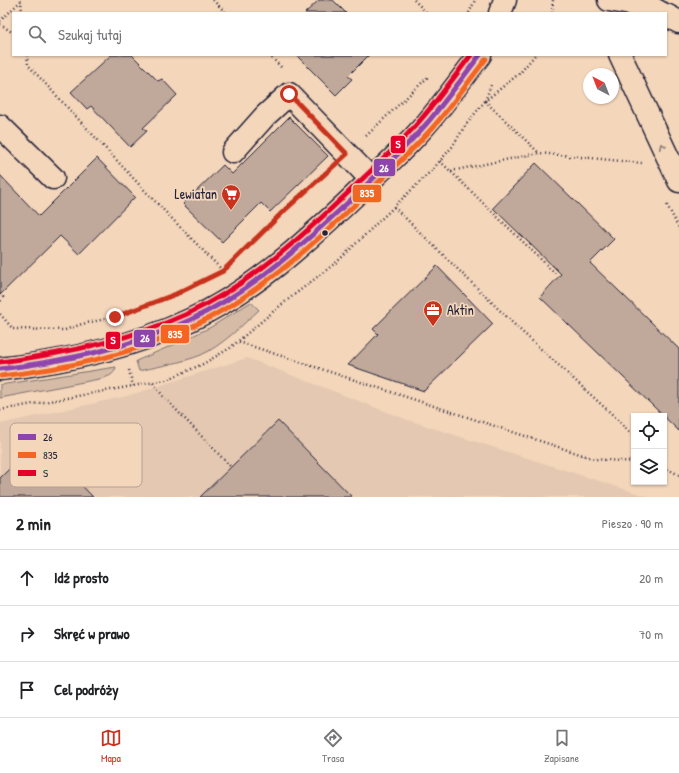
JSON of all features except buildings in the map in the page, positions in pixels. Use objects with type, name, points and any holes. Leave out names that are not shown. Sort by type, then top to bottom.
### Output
[{"type":"street","points":[[500,12],[505,0]]},
{"type":"street","points":[[602,0],[606,12]]},
{"type":"street","points":[[609,0],[652,8],[660,12]]},
{"type":"street","points":[[667,16],[679,22]]},
{"type":"street","points":[[0,369],[41,364],[122,345],[190,320],[238,293],[271,269],[325,224],[420,131],[479,56]]},
{"type":"street","points":[[620,56],[679,181]]},
{"type":"street","points":[[232,152],[265,116],[289,94],[371,179]]},
{"type":"street","points":[[0,126],[52,178]]},
{"type":"path","points":[[213,0],[225,12]]},
{"type":"path","points":[[414,0],[426,12]]},
{"type":"path","points":[[469,12],[475,0]]},
{"type":"path","points":[[552,12],[553,0]]},
{"type":"path","points":[[21,1],[22,12]]},
{"type":"path","points":[[0,21],[21,1]]},
{"type":"path","points":[[0,24],[12,32]]},
{"type":"path","points":[[27,56],[28,65],[147,193],[223,271]]},
{"type":"path","points":[[534,56],[520,73],[485,102],[539,153]]},
{"type":"path","points":[[0,314],[13,330],[65,330],[115,317],[176,294],[223,271],[285,210],[433,73]]},
{"type":"path","points":[[451,171],[539,153],[647,164]]},
{"type":"path","points":[[440,161],[555,274]]},
{"type":"path","points":[[394,207],[518,328],[615,417],[631,434]]},
{"type":"path","points":[[0,294],[3,297],[0,302]]},
{"type":"path","points":[[238,342],[595,459],[631,462]]},
{"type":"path","points":[[152,383],[231,467]]},
{"type":"path","points":[[667,469],[679,475]]},
{"type":"shaded area","points":[[251,302],[259,310],[232,335],[209,351],[186,360],[139,371],[136,361],[211,327]]},
{"type":"shaded area","points":[[247,358],[408,420],[649,497],[0,497],[0,424],[127,396]]},
{"type":"shaded area","points":[[116,367],[110,376],[105,378],[0,398],[0,385]]},
{"type":"transit line","name":"S","points":[[0,362],[72,350],[142,332],[187,314],[211,302],[233,288],[255,273],[296,240],[390,153],[415,126],[470,56]]},
{"type":"transit line","name":"26","points":[[0,369],[49,362],[121,346],[167,330],[190,320],[214,308],[236,294],[258,279],[299,246],[339,211],[385,167],[428,122],[479,56]]},
{"type":"transit line","name":"835","points":[[1,376],[50,369],[99,359],[147,345],[193,326],[240,300],[304,251],[399,162],[434,126],[486,59]]},
{"type":"place","name":"Lewiatan","points":[[231,211]]},
{"type":"place","name":"Aktin","points":[[433,327]]},
{"type":"route","points":[[115,317],[176,294],[223,271],[285,210],[347,154],[289,94]]}]
